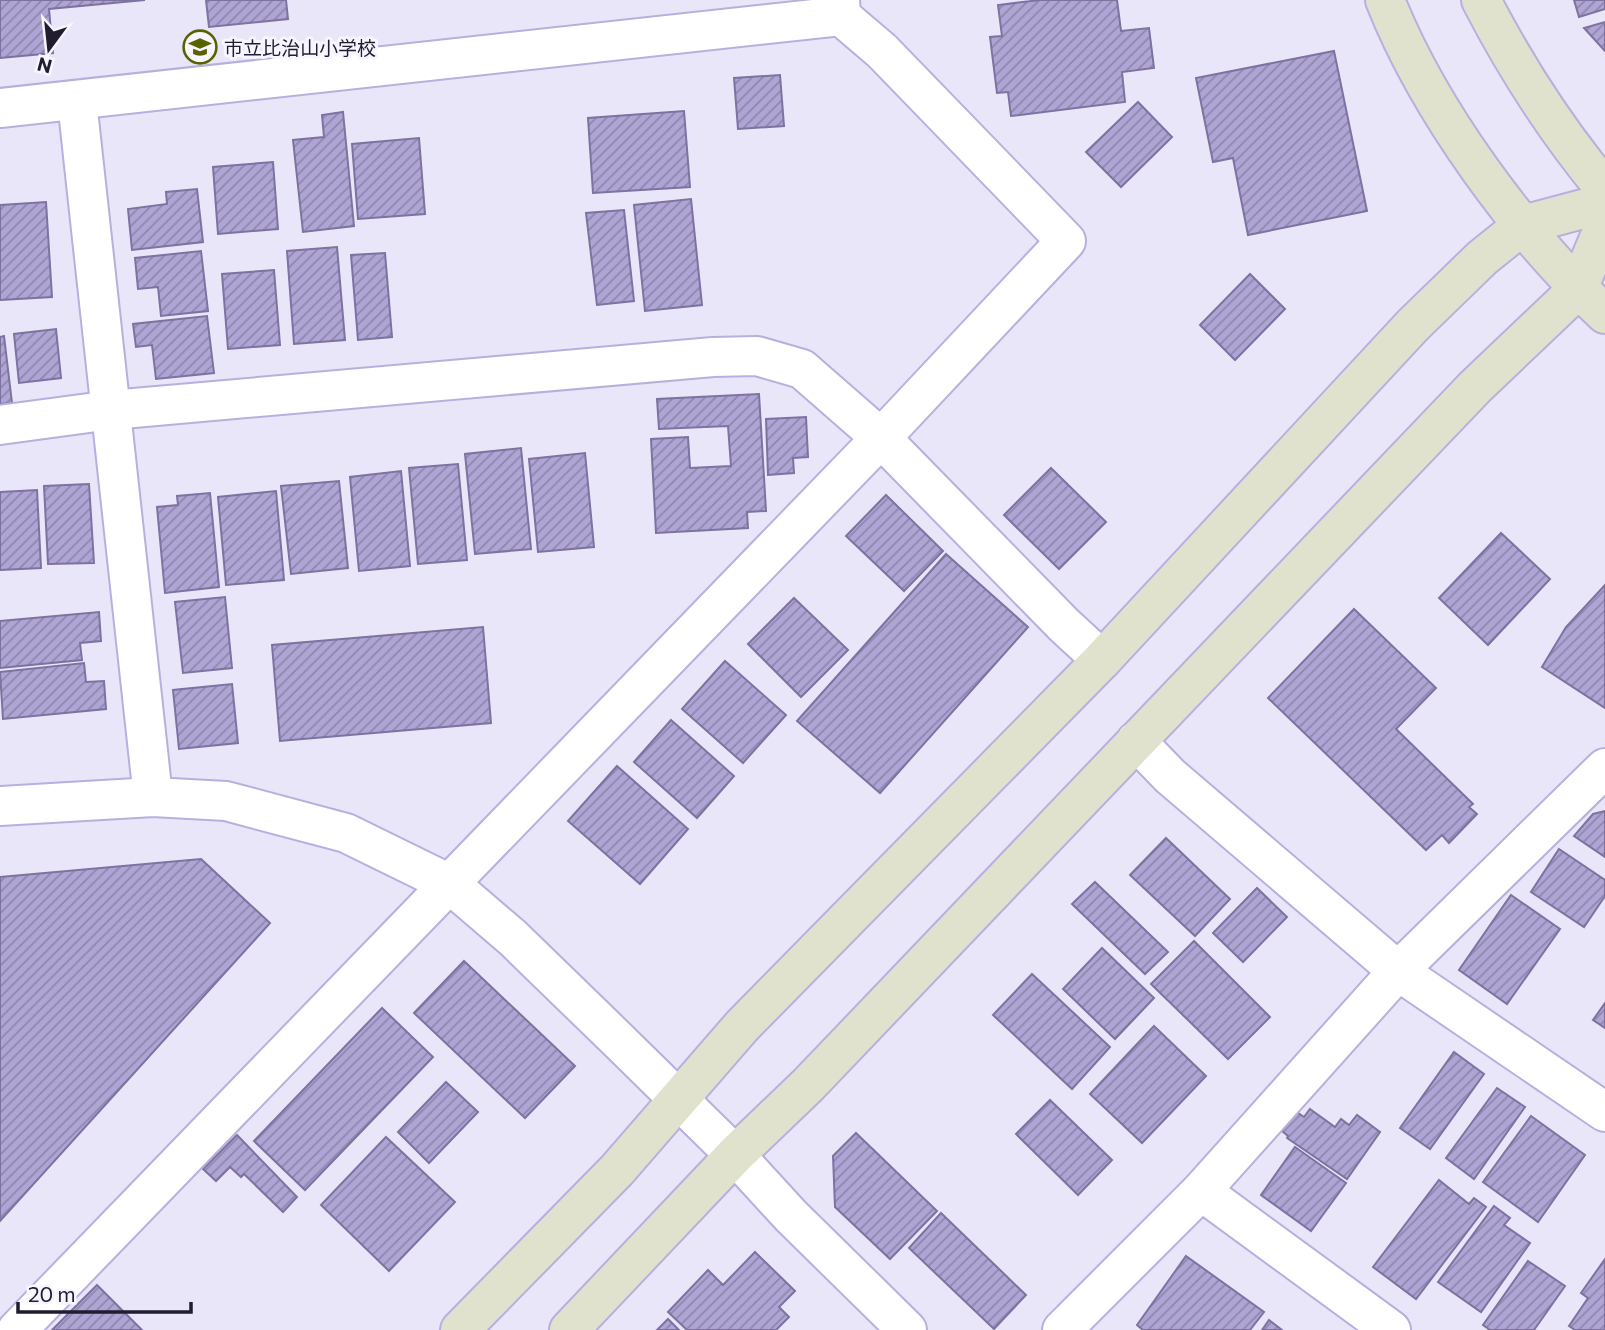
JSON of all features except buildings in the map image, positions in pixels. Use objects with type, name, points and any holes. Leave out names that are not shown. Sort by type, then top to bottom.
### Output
[{"type":"street","points":[[1385,0],[1428,86],[1472,157],[1523,225],[1591,301]]},
{"type":"street","points":[[1481,0],[1503,43],[1544,110],[1605,189]]},
{"type":"street","points":[[0,108],[77,101],[840,8],[1066,241],[881,438],[17,1330]]},
{"type":"street","points":[[77,101],[153,797]]},
{"type":"street","points":[[460,1330],[617,1170],[742,1026],[1102,660],[1413,325],[1482,258],[1523,225],[1605,203]]},
{"type":"street","points":[[569,1330],[735,1155],[808,1086],[1475,387],[1591,301],[1605,224]]},
{"type":"street","points":[[0,425],[111,410],[713,357],[757,356],[802,369],[881,438],[1064,625],[1102,660]]},
{"type":"street","points":[[1136,741],[1170,776],[1398,971],[1605,1112]]},
{"type":"street","points":[[1062,1330],[1201,1191],[1398,971],[1605,768]]},
{"type":"street","points":[[0,806],[153,797],[226,801],[346,833],[450,884],[513,938],[677,1098],[735,1155],[791,1216],[907,1330]]},
{"type":"street","points":[[1201,1191],[1391,1330]]},
{"type":"place","name":"市立比治山小学校","points":[[200,47]]}]
